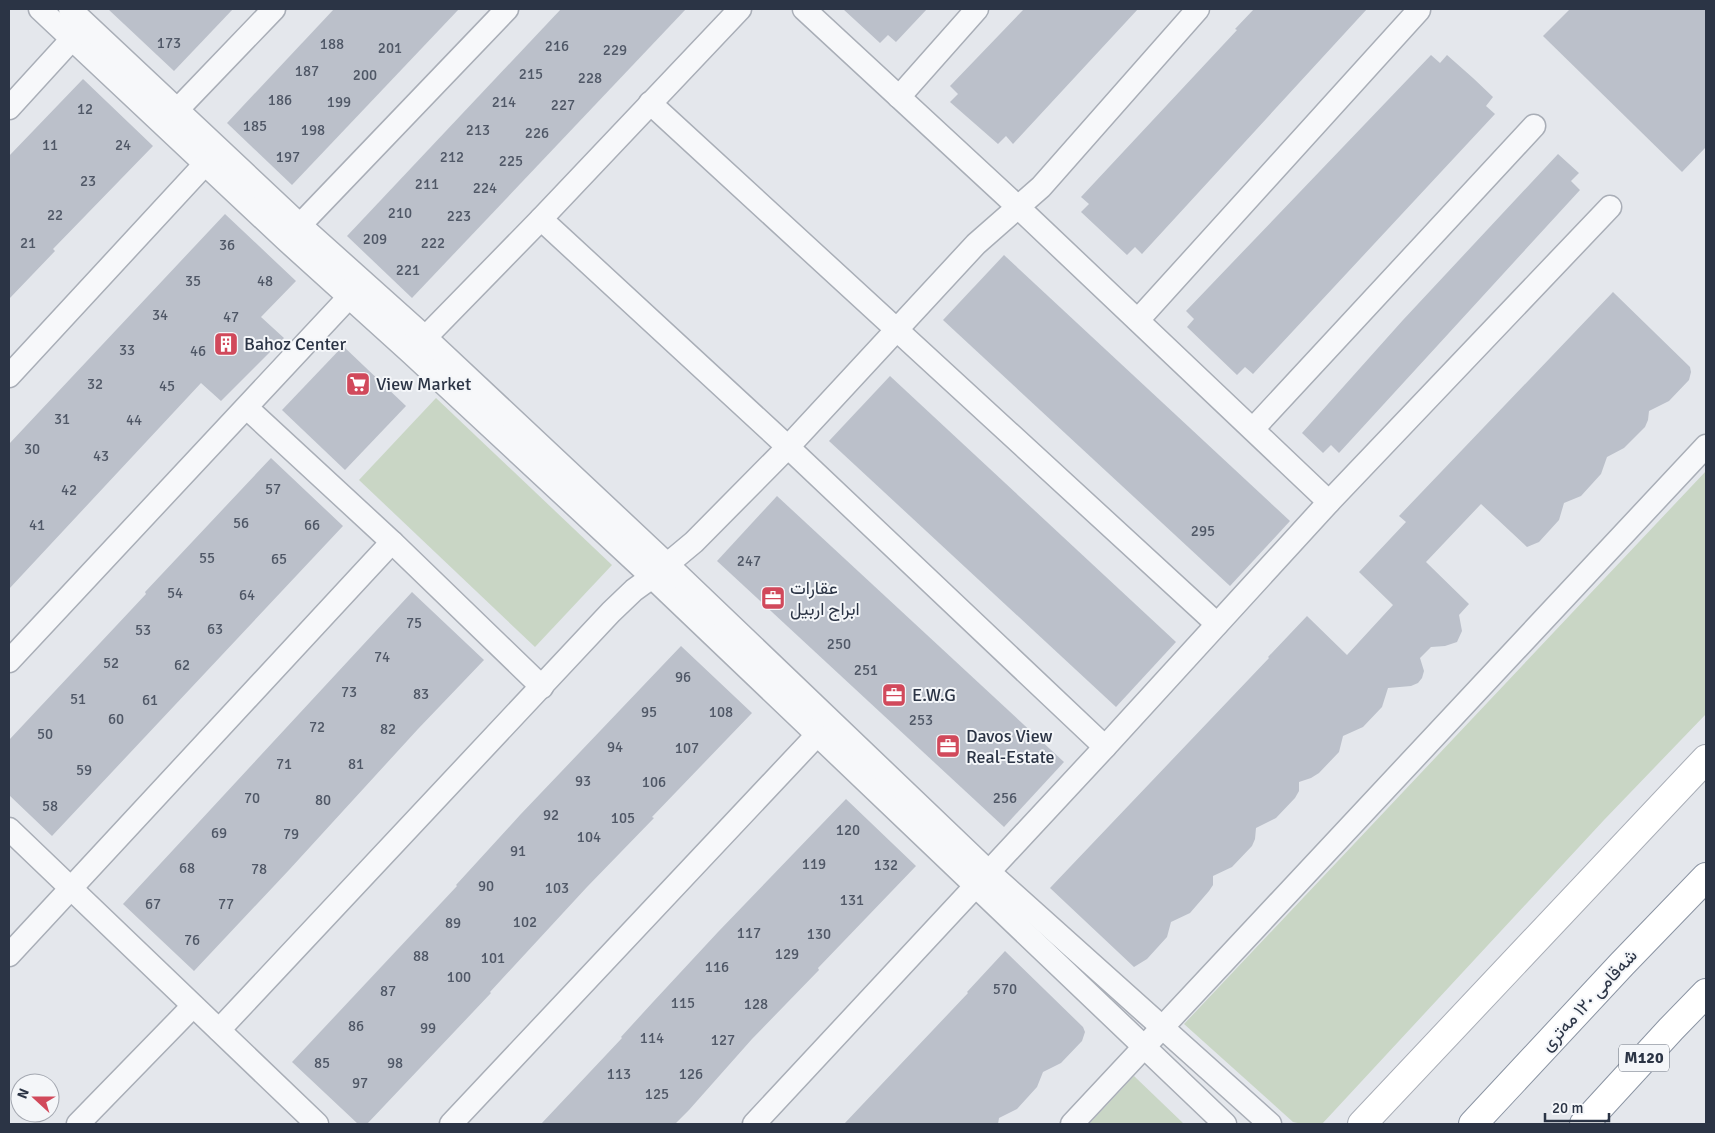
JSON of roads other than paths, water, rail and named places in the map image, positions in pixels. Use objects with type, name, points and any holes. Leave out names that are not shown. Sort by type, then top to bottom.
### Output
[{"type":"main road","points":[[1362,1124],[1706,759]]},
{"type":"main road","name":"شەقامی ١٢٠ مەتری","points":[[1473,1124],[1706,877]]},
{"type":"main road","name":"M120","points":[[1584,1124],[1706,993]]},
{"type":"street","points":[[40,9],[349,297],[418,345]]},
{"type":"street","points":[[70,9],[300,225],[418,345],[660,571],[983,879],[1144,1047],[1224,1124]]},
{"type":"street","points":[[177,110],[274,9]]},
{"type":"street","points":[[300,225],[508,9]]},
{"type":"street","points":[[418,345],[541,219],[740,9]]},
{"type":"street","points":[[804,9],[1018,207],[1329,502]]},
{"type":"street","points":[[899,97],[977,9]]},
{"type":"street","points":[[219,1030],[611,612],[634,590],[660,571],[711,526],[788,447],[976,244],[1051,176],[1198,9]]},
{"type":"street","points":[[1138,320],[1419,10]]},
{"type":"street","points":[[9,108],[72,40]]},
{"type":"street","points":[[650,103],[1217,624]]},
{"type":"street","points":[[1253,429],[1534,126]]},
{"type":"street","points":[[9,376],[205,164]]},
{"type":"street","points":[[754,1124],[1106,748],[1329,502],[1610,207]]},
{"type":"street","points":[[541,219],[788,447],[1106,748]]},
{"type":"street","points":[[9,661],[349,297]]},
{"type":"street","points":[[247,408],[392,542],[542,687]]},
{"type":"street","points":[[1072,1124],[1706,446]]},
{"type":"street","points":[[9,955],[392,542]]},
{"type":"street","points":[[660,571],[817,735],[983,879],[1163,1028],[1270,1124]]},
{"type":"street","points":[[451,1124],[817,735]]},
{"type":"street","points":[[9,829],[219,1030],[312,1123]]},
{"type":"street","points":[[78,1124],[193,1006]]},
{"type":"place","name":"Bahoz Center","points":[[226,344]]},
{"type":"place","name":"View Market","points":[[358,384]]},
{"type":"place","name":"عقارات ابراج اربیل","points":[[773,598]]},
{"type":"place","name":"E.W.G","points":[[894,695]]},
{"type":"place","name":"Davos View Real-Estate","points":[[948,746]]}]
